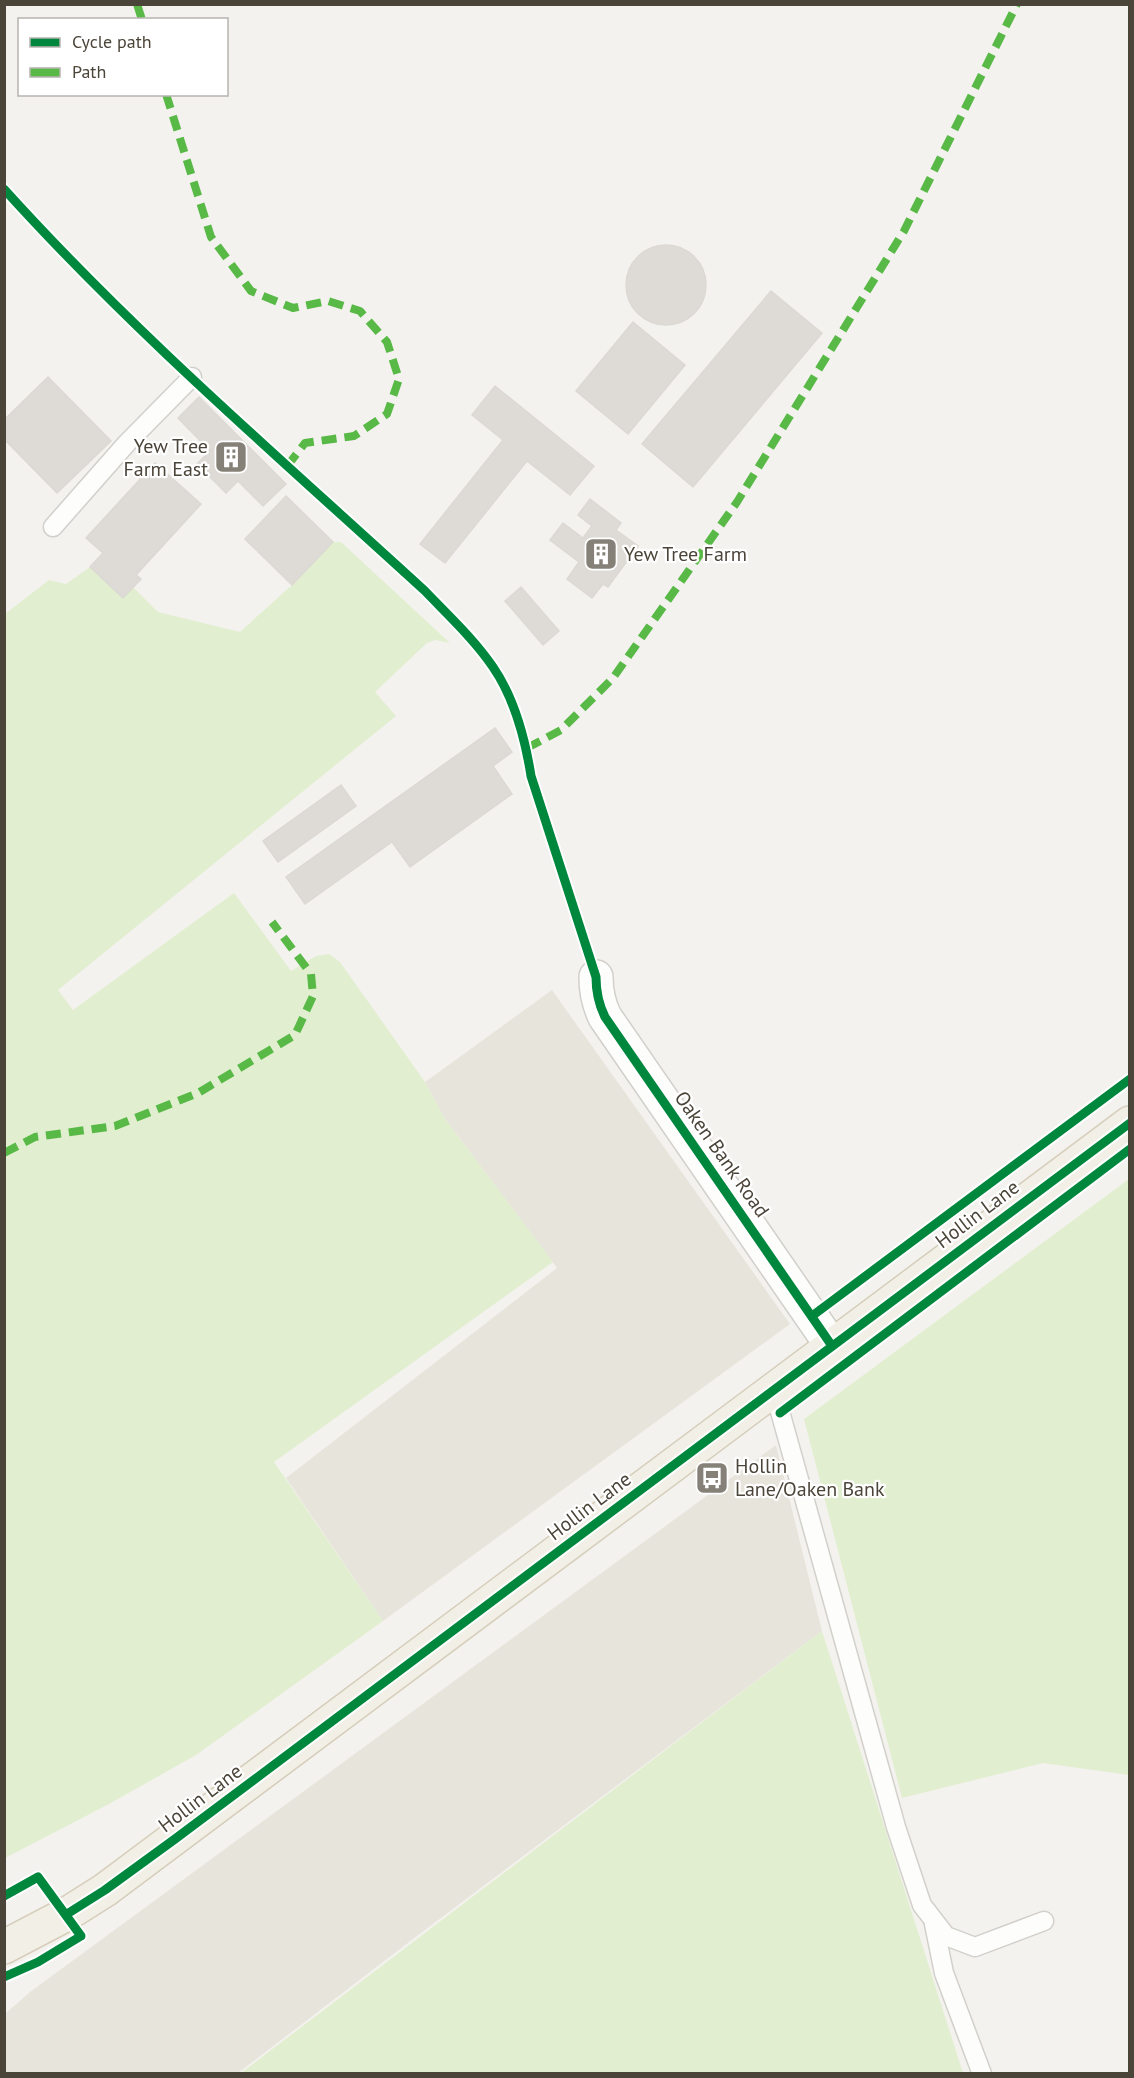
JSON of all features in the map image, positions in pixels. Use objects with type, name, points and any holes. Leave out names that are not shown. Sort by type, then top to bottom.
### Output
[{"type":"main road","name":"Hollin Lane","points":[[4,1947],[67,1914],[105,1890],[1130,1123]]},
{"type":"street","name":"Oaken Bank Road","points":[[596,977],[598,998],[605,1017],[832,1346]]},
{"type":"lane","points":[[53,527],[127,443],[192,377]]},
{"type":"lane","points":[[774,1390],[896,1827],[922,1905],[946,1936],[975,1947],[1044,1921]]},
{"type":"lane","points":[[933,1920],[944,1973],[982,2073]]},
{"type":"shaded area","points":[[552,990],[790,1324],[383,1621],[286,1478],[557,1268],[445,1119],[425,1082]]},
{"type":"shaded area","points":[[776,1445],[822,1631],[238,2073],[5,2073],[5,2014],[30,1992]]},
{"type":"green space","points":[[333,542],[341,542],[450,643],[435,640],[427,643],[375,692],[396,716],[58,990],[73,1010],[234,893],[291,971],[316,956],[329,954],[340,962],[425,1082],[445,1119],[553,1262],[274,1462],[383,1621],[196,1755],[109,1804],[5,1858],[5,614],[49,580],[66,584],[90,567],[123,598],[133,587],[158,612],[240,632],[292,585]]},
{"type":"green space","points":[[1129,1179],[1129,1775],[1043,1763],[902,1798],[804,1419]]},
{"type":"green space","points":[[822,1631],[963,2073],[241,2073]]},
{"type":"building","points":[[666,245],[681,248],[694,257],[703,270],[706,285],[703,300],[694,313],[681,322],[666,325],[651,322],[638,313],[629,300],[626,285],[629,270],[638,257],[651,248]]},
{"type":"building","points":[[771,291],[822,333],[693,487],[642,444]]},
{"type":"building","points":[[633,322],[685,365],[628,434],[576,391]]},
{"type":"building","points":[[48,377],[111,441],[57,493],[4,439],[4,420]]},
{"type":"building","points":[[495,386],[594,466],[570,495],[527,461],[445,563],[420,544],[503,440],[472,415]]},
{"type":"building","name":"Yew Tree Farm East","points":[[199,397],[286,484],[263,506],[238,481],[226,493],[197,464],[210,451],[178,418]]},
{"type":"building","points":[[155,463],[201,504],[136,575],[141,579],[123,598],[90,567],[103,553],[86,538]]},
{"type":"building","points":[[286,496],[333,542],[292,585],[245,539]]},
{"type":"building","name":"Yew Tree Farm","points":[[590,499],[621,523],[616,530],[638,546],[608,587],[603,584],[592,598],[567,579],[579,562],[550,540],[563,523],[583,538],[592,526],[578,515]]},
{"type":"building","points":[[521,587],[559,631],[543,645],[505,601]]},
{"type":"building","points":[[495,728],[512,752],[493,766],[512,794],[410,867],[392,842],[305,904],[286,877]]},
{"type":"building","points":[[341,785],[356,806],[278,862],[263,841]]},
{"type":"marked path","points":[[137,4],[141,18]]},
{"type":"marked path","points":[[527,748],[561,730],[613,678],[737,502],[904,231],[1017,4]]},
{"type":"marked path","points":[[167,96],[211,237],[251,291],[293,308],[328,301],[360,311],[387,342],[399,379],[387,414],[354,436],[305,443],[288,465]]},
{"type":"marked path","points":[[4,1153],[35,1137],[115,1126],[198,1093],[295,1035],[313,996],[311,974],[272,922]]},
{"type":"cycle path","points":[[4,189],[157,345],[425,591],[486,657],[501,679],[518,719],[531,776],[596,977],[598,997],[605,1017],[832,1346]]},
{"type":"cycle path","points":[[812,1316],[1130,1079]]},
{"type":"cycle path","points":[[67,1914],[105,1890],[175,1839],[1130,1123]]},
{"type":"cycle path","points":[[780,1413],[1130,1149]]},
{"type":"cycle path","points":[[4,1896],[38,1877],[81,1936],[38,1962],[4,1977]]},
{"type":"place","name":"Yew Tree Farm East","points":[[231,457]]},
{"type":"place","name":"Yew Tree Farm","points":[[601,554]]},
{"type":"place","name":"Hollin Lane/Oaken Bank","points":[[712,1478]]}]
